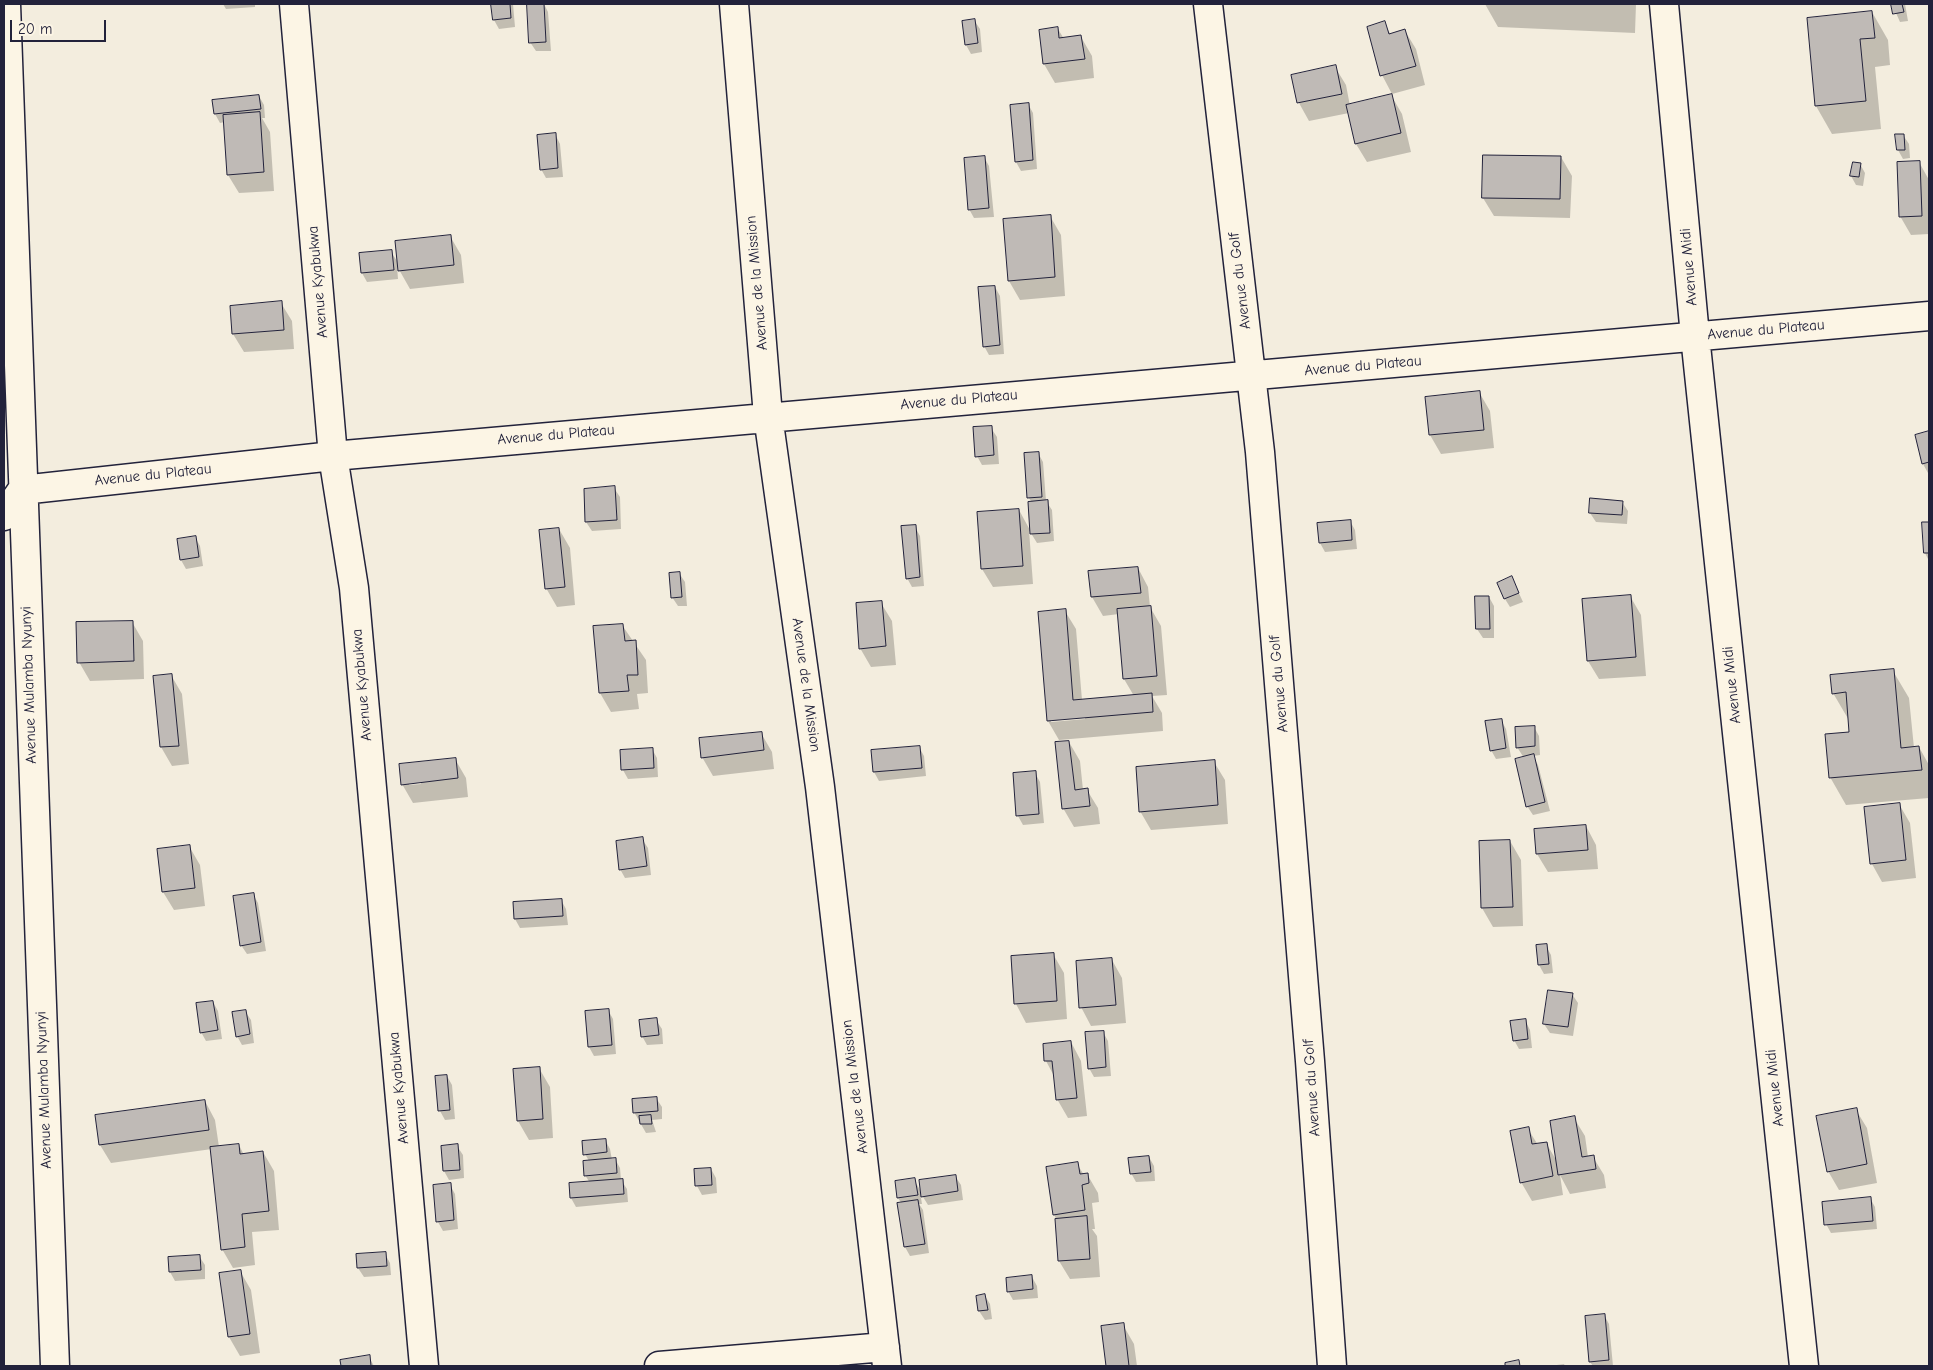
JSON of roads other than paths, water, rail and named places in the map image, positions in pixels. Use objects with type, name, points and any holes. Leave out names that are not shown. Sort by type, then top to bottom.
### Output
[{"type":"street","name":"Avenue Mulamba Nyunyi","points":[[6,4],[55,1366]]},
{"type":"street","name":"Avenue Kyabukwa","points":[[294,4],[333,456],[355,598],[424,1366]]},
{"type":"street","name":"Avenue de la Mission","points":[[734,4],[768,416],[822,797],[886,1356]]},
{"type":"street","name":"Avenue du Golf","points":[[1208,4],[1261,462],[1308,1032],[1332,1366]]},
{"type":"street","name":"Avenue Midi","points":[[1664,4],[1695,336],[1804,1366]]},
{"type":"street","name":"Avenue du Plateau","points":[[22,490],[333,456],[768,416],[1250,376],[1929,316]]},
{"type":"street","points":[[4,516],[22,490]]},
{"type":"street","points":[[659,1366],[886,1356]]}]
